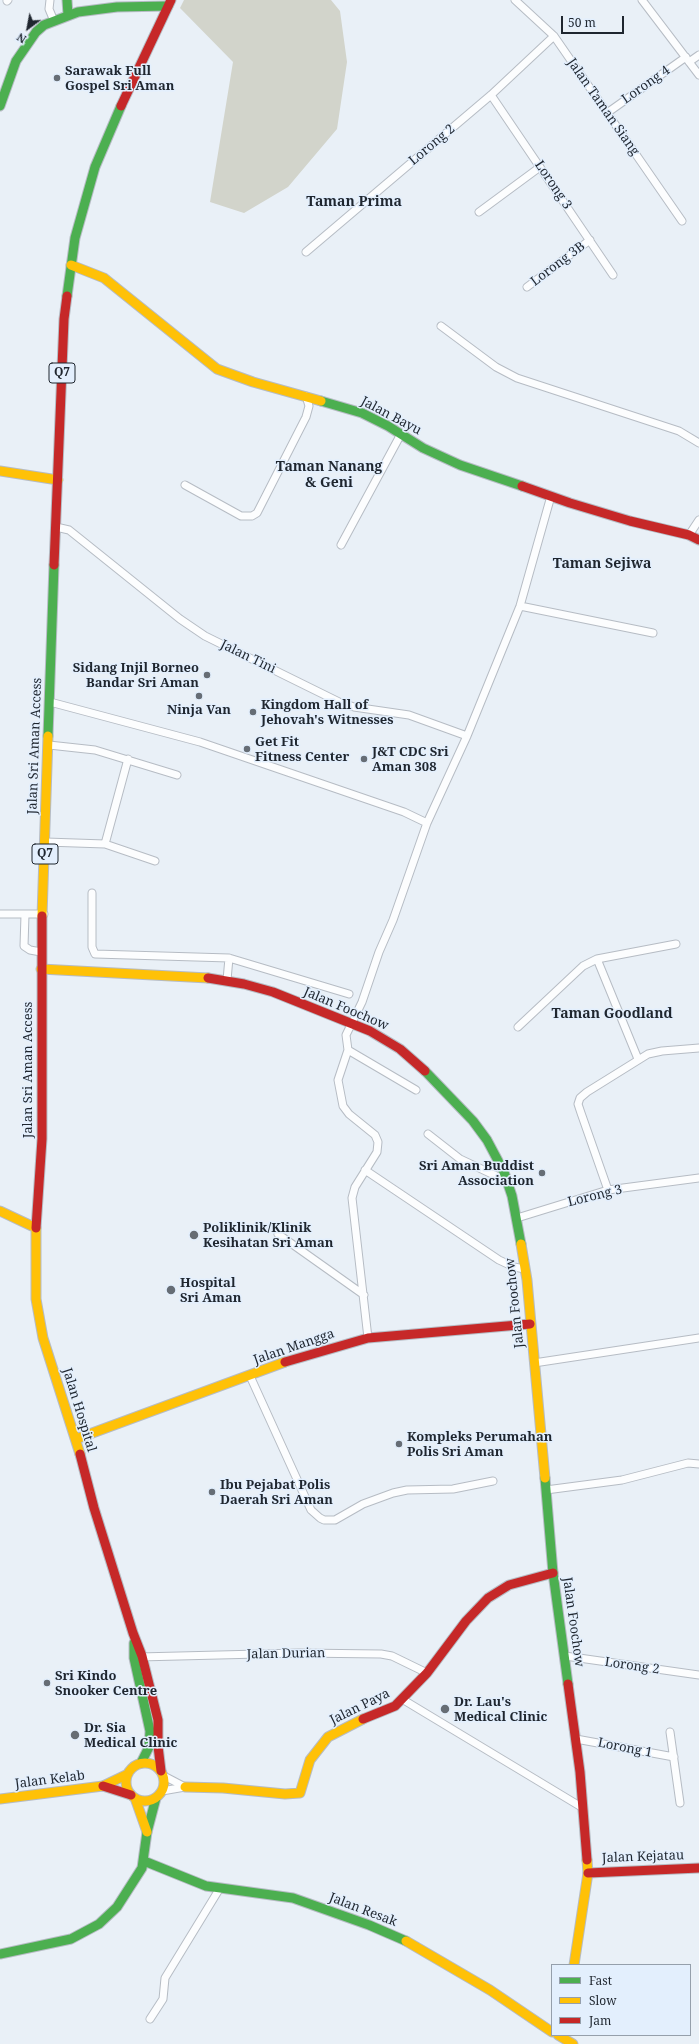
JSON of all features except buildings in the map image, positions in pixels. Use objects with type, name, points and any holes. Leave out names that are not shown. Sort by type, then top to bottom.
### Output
[{"type":"main road","points":[[67,0],[68,15]]},
{"type":"main road","points":[[0,106],[16,61],[36,32],[54,21],[68,15],[116,4],[170,3]]},
{"type":"main road","name":"Q7","points":[[71,265],[82,207],[94,167],[170,3]]},
{"type":"main road","name":"Jalan Bayu","points":[[71,265],[104,278],[217,369],[253,382],[362,413],[446,459],[551,496],[630,521],[689,535],[699,540]]},
{"type":"main road","name":"Jalan Sri Aman Access","points":[[36,1228],[42,1139],[41,952],[44,914],[56,526],[64,319],[71,265]]},
{"type":"main road","points":[[0,471],[58,480]]},
{"type":"main road","name":"Jalan Foochow","points":[[41,969],[186,976],[227,980],[273,992],[390,1042],[415,1060],[429,1074],[473,1121],[487,1140],[507,1181],[512,1196],[525,1269],[553,1573],[576,1738],[588,1873],[574,1964]]},
{"type":"main road","points":[[0,1211],[36,1228]]},
{"type":"main road","name":"Jalan Hospital","points":[[36,1228],[36,1299],[43,1338],[76,1440],[94,1508],[112,1561],[133,1634],[138,1657],[150,1732],[149,1747],[141,1763]]},
{"type":"main road","name":"Jalan Mangga","points":[[76,1440],[300,1356],[368,1338],[530,1324]]},
{"type":"main road","name":"Jalan Paya","points":[[185,1787],[223,1788],[285,1794],[300,1793],[310,1760],[328,1737],[376,1713],[395,1706],[427,1673],[462,1626],[488,1598],[509,1585],[553,1573]]},
{"type":"main road","name":"Jalan Hospital","points":[[138,1657],[158,1720],[158,1746],[163,1774]]},
{"type":"main road","points":[[0,1954],[71,1939],[87,1932],[99,1924],[117,1906],[134,1882],[144,1861],[147,1832],[156,1798],[164,1787],[163,1774],[152,1764],[141,1763],[131,1769],[128,1774],[126,1785],[133,1797],[147,1832]]},
{"type":"main road","name":"Jalan Kelab","points":[[0,1799],[103,1786],[128,1774]]},
{"type":"main road","name":"Jalan Kelab","points":[[103,1786],[133,1797]]},
{"type":"main road","points":[[133,1797],[146,1801],[156,1798]]},
{"type":"main road","name":"Jalan Resak","points":[[144,1861],[190,1881],[220,1888],[293,1898],[400,1938],[490,1990],[551,2031]]},
{"type":"main road","name":"Jalan Kejatau","points":[[588,1873],[699,1868]]},
{"type":"main road","points":[[560,2036],[574,2044]]},
{"type":"street","points":[[50,0],[49,9],[54,21]]},
{"type":"street","name":"Jalan Taman Siang","points":[[515,0],[554,36],[682,221]]},
{"type":"street","points":[[642,0],[699,76]]},
{"type":"street","name":"Lorong 2","points":[[306,252],[491,95],[554,36]]},
{"type":"street","name":"Lorong 4","points":[[607,113],[687,59],[699,55]]},
{"type":"street","name":"Lorong 3","points":[[491,95],[613,275]]},
{"type":"street","points":[[479,212],[540,167]]},
{"type":"street","name":"Lorong 3B","points":[[527,287],[590,240]]},
{"type":"street","points":[[441,326],[496,367],[517,378],[679,431],[699,443]]},
{"type":"street","points":[[185,485],[241,516],[252,516],[256,513],[306,417],[309,406],[306,396]]},
{"type":"street","points":[[341,545],[401,434]]},
{"type":"street","points":[[368,1338],[352,1198],[355,1187],[378,1152],[378,1142],[375,1135],[349,1114],[343,1106],[338,1080],[347,1047],[346,1035],[362,1002],[379,952],[393,920],[428,823],[467,736],[520,606],[551,496]]},
{"type":"street","points":[[689,535],[699,520]]},
{"type":"street","name":"Jalan Tini","points":[[56,526],[69,530],[180,619],[205,636],[339,702],[354,707],[409,716],[467,736]]},
{"type":"street","points":[[520,606],[653,632]]},
{"type":"street","points":[[50,702],[200,742],[398,809],[428,823]]},
{"type":"street","points":[[49,745],[95,750],[177,775]]},
{"type":"street","points":[[106,844],[128,759]]},
{"type":"street","points":[[46,842],[106,844],[155,861]]},
{"type":"street","points":[[92,894],[92,947],[96,954],[229,958],[349,994]]},
{"type":"street","points":[[0,914],[44,914]]},
{"type":"street","points":[[25,915],[24,946],[30,950],[41,952]]},
{"type":"street","points":[[518,1027],[583,966],[597,959],[676,944]]},
{"type":"street","points":[[227,980],[229,958]]},
{"type":"street","points":[[597,959],[638,1059]]},
{"type":"street","points":[[347,1047],[416,1090]]},
{"type":"street","points":[[608,1190],[578,1104],[586,1092],[638,1059],[662,1051],[699,1048]]},
{"type":"street","points":[[428,1134],[460,1160],[507,1181]]},
{"type":"street","points":[[365,1170],[506,1264],[525,1269]]},
{"type":"street","name":"Lorong 3","points":[[517,1218],[608,1190],[699,1178]]},
{"type":"street","points":[[278,1234],[364,1295]]},
{"type":"street","points":[[534,1363],[699,1338]]},
{"type":"street","points":[[250,1376],[311,1510],[324,1520],[335,1520],[364,1504],[407,1490],[453,1488],[493,1480]]},
{"type":"street","points":[[546,1490],[622,1480],[688,1463],[699,1464]]},
{"type":"street","name":"Jalan Durian","points":[[138,1657],[299,1653],[381,1654],[392,1656],[427,1673]]},
{"type":"street","name":"Lorong 2","points":[[565,1656],[699,1675]]},
{"type":"street","points":[[402,1699],[583,1808]]},
{"type":"street","points":[[670,1732],[680,1803]]},
{"type":"street","name":"Lorong 1","points":[[576,1738],[674,1758]]},
{"type":"street","points":[[163,1774],[185,1787]]},
{"type":"street","points":[[162,1791],[185,1787]]},
{"type":"street","points":[[150,2019],[163,1999],[165,1978],[220,1888]]},
{"type":"shaded area","points":[[184,0],[331,0],[340,11],[347,62],[337,129],[288,187],[244,213],[210,202],[233,62],[180,8]]},
{"type":"traffic: fast","points":[[67,0],[68,15]]},
{"type":"traffic: fast","points":[[0,106],[16,61],[36,32],[44,25],[78,12],[117,7],[168,6]]},
{"type":"traffic: fast","points":[[67,296],[75,238],[95,167],[121,106]]},
{"type":"traffic: fast","points":[[321,401],[362,413],[388,426],[423,448],[460,465],[522,486]]},
{"type":"traffic: fast","points":[[48,736],[54,565]]},
{"type":"traffic: fast","points":[[425,1071],[473,1121],[487,1140],[504,1172],[512,1196],[521,1244]]},
{"type":"traffic: fast","points":[[545,1478],[553,1573],[568,1684]]},
{"type":"traffic: fast","points":[[134,1643],[134,1658],[150,1731],[149,1747],[141,1763]]},
{"type":"traffic: fast","points":[[0,1954],[71,1939],[99,1924],[117,1907],[142,1868],[147,1832],[156,1798]]},
{"type":"traffic: fast","points":[[144,1861],[206,1886],[293,1898],[369,1925],[406,1941]]},
{"type":"traffic: slow","points":[[71,265],[104,278],[217,369],[253,382],[321,401]]},
{"type":"traffic: slow","points":[[0,471],[58,480]]},
{"type":"traffic: slow","points":[[42,916],[48,736]]},
{"type":"traffic: slow","points":[[41,969],[208,978]]},
{"type":"traffic: slow","points":[[0,1211],[36,1228],[36,1299],[43,1338],[80,1454]]},
{"type":"traffic: slow","points":[[521,1244],[527,1280],[545,1478]]},
{"type":"traffic: slow","points":[[76,1439],[285,1362]]},
{"type":"traffic: slow","points":[[185,1787],[223,1788],[285,1794],[300,1793],[310,1760],[328,1737],[363,1719]]},
{"type":"traffic: slow","points":[[141,1763],[149,1763],[159,1768],[163,1775],[164,1782],[163,1789],[159,1796],[149,1801],[141,1801],[131,1796],[129,1793],[126,1786],[126,1778],[131,1768],[134,1766],[141,1763]]},
{"type":"traffic: slow","points":[[0,1799],[103,1786],[128,1774]]},
{"type":"traffic: slow","points":[[135,1798],[147,1832]]},
{"type":"traffic: slow","points":[[574,1964],[588,1873],[587,1860]]},
{"type":"traffic: slow","points":[[406,1941],[490,1990],[551,2031]]},
{"type":"traffic: slow","points":[[560,2036],[573,2044]]},
{"type":"traffic: jam","points":[[121,106],[171,0]]},
{"type":"traffic: jam","points":[[54,565],[64,319],[67,296]]},
{"type":"traffic: jam","points":[[522,486],[570,503],[630,521],[689,535],[699,540]]},
{"type":"traffic: jam","points":[[36,1228],[42,1139],[42,916]]},
{"type":"traffic: jam","points":[[208,978],[244,984],[273,992],[370,1031],[400,1049],[425,1071]]},
{"type":"traffic: jam","points":[[285,1362],[368,1338],[530,1324]]},
{"type":"traffic: jam","points":[[80,1454],[94,1508],[133,1633],[142,1656],[158,1720],[158,1746],[161,1771]]},
{"type":"traffic: jam","points":[[363,1719],[395,1706],[427,1673],[466,1621],[488,1598],[509,1585],[553,1573]]},
{"type":"traffic: jam","points":[[568,1684],[580,1772],[587,1860]]},
{"type":"traffic: jam","points":[[103,1786],[131,1795]]},
{"type":"traffic: jam","points":[[588,1873],[699,1868]]},
{"type":"place","name":"Sarawak Full Gospel Sri Aman","points":[[57,78]]},
{"type":"place","name":"Sidang Injil Borneo Bandar Sri Aman","points":[[207,675]]},
{"type":"place","name":"Ninja Van","points":[[199,696]]},
{"type":"place","name":"Kingdom Hall of Jehovah's Witnesses","points":[[253,712]]},
{"type":"place","name":"Get Fit Fitness Center","points":[[247,749]]},
{"type":"place","name":"J&T CDC Sri Aman 308","points":[[364,759]]},
{"type":"place","name":"Sri Aman Buddist Association","points":[[542,1173]]},
{"type":"place","name":"Poliklinik/Klinik Kesihatan Sri Aman","points":[[194,1235]]},
{"type":"place","name":"Hospital Sri Aman","points":[[171,1290]]},
{"type":"place","name":"Kompleks Perumahan Polis Sri Aman","points":[[399,1444]]},
{"type":"place","name":"Ibu Pejabat Polis Daerah Sri Aman","points":[[212,1492]]},
{"type":"place","name":"Sri Kindo Snooker Centre","points":[[47,1683]]},
{"type":"place","name":"Dr. Lau's Medical Clinic","points":[[445,1709]]},
{"type":"place","name":"Dr. Sia Medical Clinic","points":[[75,1735]]},
{"type":"district","name":"Taman Prima","points":[[354,202]]},
{"type":"district","name":"Taman Nanang & Geni","points":[[329,476]]},
{"type":"district","name":"Taman Sejiwa","points":[[602,564]]},
{"type":"district","name":"Taman Goodland","points":[[612,1014]]}]
